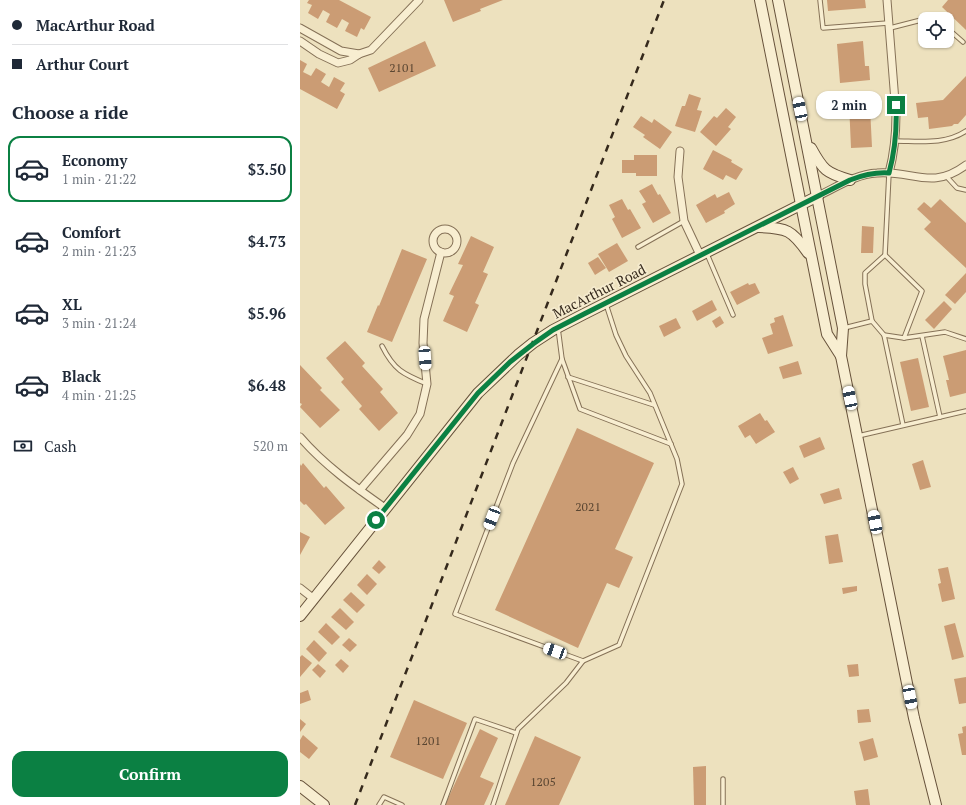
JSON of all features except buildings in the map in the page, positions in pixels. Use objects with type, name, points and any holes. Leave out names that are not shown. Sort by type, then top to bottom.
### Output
[{"type":"main road","points":[[760,0],[827,334],[841,356]]},
{"type":"main road","points":[[778,0],[807,140],[843,328],[841,356],[914,718],[936,805]]},
{"type":"main road","points":[[807,140],[821,166],[833,174],[850,180]]},
{"type":"main road","name":"MacArthur Road","points":[[300,616],[478,393],[518,355],[558,327],[818,196]]},
{"type":"main road","points":[[757,226],[788,231],[798,239],[811,258]]},
{"type":"main road","points":[[300,786],[324,805]]},
{"type":"street","points":[[300,41],[319,54],[338,63],[350,60],[359,54],[371,50],[419,0]]},
{"type":"street","points":[[887,0],[896,95],[895,141],[889,173]]},
{"type":"street","points":[[300,28],[340,51],[359,54]]},
{"type":"street","points":[[680,150],[678,177],[684,221],[703,254]]},
{"type":"street","name":"MacArthur Road","points":[[818,196],[863,174],[878,172],[926,179],[946,176],[966,165]]},
{"type":"street","points":[[360,490],[407,435],[420,414],[427,384],[423,343],[424,319],[442,252]]},
{"type":"street","points":[[300,437],[307,446],[360,490],[385,508]]},
{"type":"street","points":[[300,588],[314,599]]},
{"type":"lane","points":[[820,0],[823,28],[890,25],[918,20]]},
{"type":"lane","points":[[954,34],[963,42]]},
{"type":"lane","points":[[895,141],[940,141],[958,136],[966,131]]},
{"type":"lane","points":[[889,173],[885,254],[865,274],[865,284],[872,321],[884,335],[903,425]]},
{"type":"lane","points":[[946,176],[956,188],[966,190]]},
{"type":"lane","points":[[638,247],[684,221]]},
{"type":"lane","points":[[703,254],[733,315]]},
{"type":"lane","points":[[885,254],[922,291],[904,338]]},
{"type":"lane","points":[[493,805],[518,729],[566,683],[583,661],[619,645],[682,484],[677,459],[650,393],[626,356],[616,335],[606,302]]},
{"type":"lane","points":[[843,328],[872,321]]},
{"type":"lane","points":[[558,327],[562,359],[580,409],[671,444]]},
{"type":"lane","points":[[884,335],[904,338],[945,332],[966,339]]},
{"type":"lane","points":[[922,336],[940,417]]},
{"type":"lane","points":[[382,346],[389,360],[401,372],[427,384]]},
{"type":"lane","points":[[562,359],[512,463],[455,614],[583,661]]},
{"type":"lane","points":[[568,376],[655,405]]},
{"type":"lane","points":[[857,436],[966,411]]},
{"type":"lane","points":[[443,805],[475,719],[516,733]]},
{"type":"lane","points":[[723,779],[723,805]]},
{"type":"lane","points":[[379,805],[384,797],[402,805]]},
{"type":"railway","points":[[355,805],[664,0]]},
{"type":"route","points":[[376,520],[478,393],[493,377],[518,355],[553,330],[850,180],[863,174],[878,172],[889,173],[896,132],[896,105]]}]
